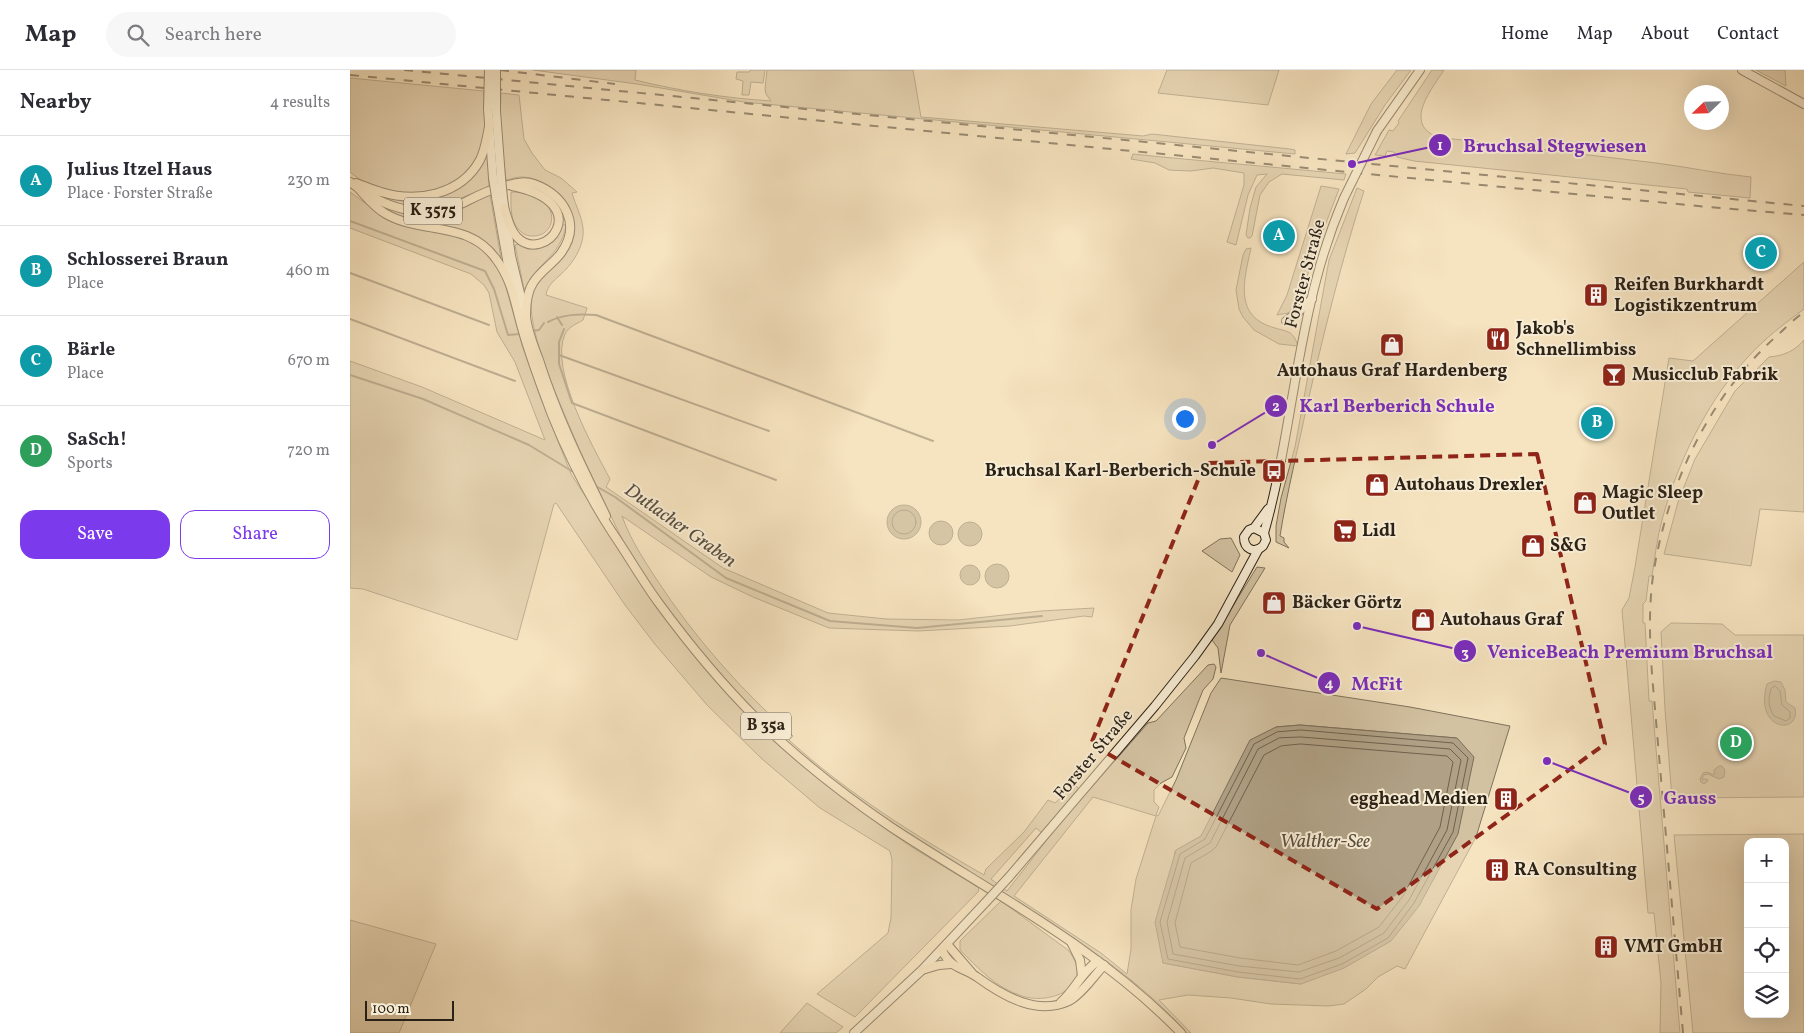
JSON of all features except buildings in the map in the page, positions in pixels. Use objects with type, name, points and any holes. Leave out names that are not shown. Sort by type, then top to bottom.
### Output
[{"type":"main road","points":[[350,182],[381,192],[405,196],[428,196],[439,193],[461,182],[475,168],[484,149],[490,122]]},
{"type":"main road","name":"K 3575","points":[[350,182],[391,206],[425,212],[449,207],[508,185]]},
{"type":"main road","points":[[508,185],[529,182],[555,195],[565,207],[570,224],[570,233],[564,248],[533,283],[528,299],[525,323]]},
{"type":"main road","points":[[504,208],[512,232],[521,241],[533,245],[544,242],[550,239],[557,229],[559,216],[553,203],[536,192],[508,185]]},
{"type":"main road","points":[[359,189],[374,206],[398,220],[462,233],[480,242],[495,257],[511,284]]},
{"type":"main road","name":"B 35a","points":[[511,284],[525,323],[552,415],[583,484],[597,510],[657,601],[680,632],[725,685],[759,720],[813,768],[864,808],[1101,963],[1159,1010],[1181,1033]]},
{"type":"main road","name":"B 35a","points":[[533,353],[585,474],[614,534]]},
{"type":"main road","points":[[1071,942],[1080,960],[1082,976]]},
{"type":"main road","points":[[944,947],[951,964]]},
{"type":"main road","points":[[944,947],[973,975]]},
{"type":"main road","points":[[1059,1004],[1092,965],[1101,963]]},
{"type":"main road","points":[[922,970],[951,964],[973,975],[1006,996],[1020,1002],[1038,1006],[1069,1001],[1076,996],[1101,963]]},
{"type":"street","name":"B 35a","points":[[489,70],[497,178]]},
{"type":"street","name":"B 35a","points":[[496,70],[490,122],[511,284]]},
{"type":"street","name":"Forster Straße","points":[[1264,533],[1284,451],[1312,299],[1328,237],[1344,198],[1377,132],[1420,70]]},
{"type":"street","points":[[1742,70],[1804,104]]},
{"type":"street","name":"B 35a","points":[[499,198],[504,208],[511,256],[525,323]]},
{"type":"street","points":[[1286,320],[1312,299]]},
{"type":"street","name":"Forster Straße","points":[[1254,528],[1270,505]]},
{"type":"street","points":[[1254,528],[1264,533],[1265,544],[1258,550],[1248,548],[1244,543],[1244,537],[1248,530],[1254,528]]},
{"type":"street","name":"Forster Straße","points":[[1245,571],[1248,548]]},
{"type":"street","name":"Forster Straße","points":[[854,1033],[922,970],[1009,877],[1155,706],[1218,624],[1258,550]]},
{"type":"highlighted area","points":[[1537,454],[1605,744],[1377,909],[1091,744],[1205,463]]},
{"type":"shaded area","points":[[533,70],[636,70],[635,80],[652,84],[720,96],[771,101],[765,89],[767,70],[913,70],[921,117],[1143,136],[1152,134],[1290,149],[1295,150],[1295,154],[744,102],[637,84]]},
{"type":"shaded area","points":[[751,70],[765,70],[763,83],[751,82],[749,95],[742,95],[743,81],[736,79],[737,72],[749,72]]},
{"type":"shaded area","points":[[1167,70],[1279,70],[1268,105],[1158,93]]},
{"type":"shaded area","points":[[1397,70],[1411,70],[1385,105],[1355,153],[1346,154],[1371,104]]},
{"type":"shaded area","points":[[1432,70],[1444,70],[1423,105],[1421,115],[1422,123],[1427,131],[1437,137],[1656,163],[1751,177],[1750,198],[1688,192],[1687,189],[1414,161],[1397,157],[1394,152],[1387,151],[1385,156],[1375,155],[1389,130],[1393,131],[1399,123],[1398,121]]},
{"type":"shaded area","points":[[1756,70],[1785,70],[1786,86]]},
{"type":"shaded area","points":[[350,78],[484,91],[484,135],[481,152],[477,159],[466,173],[451,184],[435,191],[417,194],[399,193],[381,189],[365,182],[350,172]]},
{"type":"shaded area","points":[[501,93],[519,95],[524,139],[532,153],[545,170],[561,178],[577,192],[572,193],[582,224],[582,242],[573,261],[551,284],[546,295],[587,308],[583,320],[571,327],[565,334],[562,349],[563,367],[575,408],[610,479],[606,487],[723,568],[828,613],[886,619],[958,620],[1041,611],[1094,608],[1092,617],[1084,616],[1010,626],[918,631],[829,628],[753,597],[711,577],[622,516],[642,557],[687,622],[737,682],[793,736],[789,740],[835,778],[883,813],[984,875],[986,869],[1024,832],[1048,800],[1055,803],[1075,785],[1079,789],[1042,833],[1036,828],[991,879],[1007,891],[1057,827],[1148,723],[1156,721],[1208,665],[1214,664],[1216,667],[1213,679],[1203,690],[1184,738],[1186,748],[1172,777],[1161,783],[1154,790],[1154,802],[1159,807],[1156,815],[1158,816],[1176,780],[1211,693],[1221,678],[1410,707],[1510,726],[1476,837],[1405,969],[1397,966],[1378,977],[1366,989],[1344,1004],[1329,1006],[1271,1004],[1231,998],[1188,995],[1159,1000],[1191,1033],[1187,1033],[1152,998],[1115,967],[1014,900],[916,840],[865,805],[799,753],[767,724],[707,661],[655,593],[632,558],[579,448],[559,401],[537,340],[531,304],[533,290],[536,285],[571,241],[567,214],[563,200],[548,185],[534,179],[519,177],[506,180],[500,126]],"holes":[[[1300,725],[1456,738],[1301,984],[1238,977],[1163,963],[1175,851],[1201,836],[1276,727]],[[1093,797],[1156,816],[1136,879],[1131,910],[1131,949],[1127,974],[1101,953],[1014,896]]]},
{"type":"shaded area","points":[[488,154],[489,186],[446,203],[418,207],[389,201],[374,194],[401,200],[430,199],[442,195],[453,190],[473,175]]},
{"type":"shaded area","points":[[1133,154],[1346,174],[1344,180],[1282,174],[1269,182],[1260,195],[1252,236],[1248,238],[1246,235],[1250,208],[1256,187],[1267,174],[1257,175],[1248,195],[1236,245],[1227,242],[1244,185],[1244,173],[1213,168],[1191,171],[1169,170],[1155,163],[1131,159]]},
{"type":"shaded area","points":[[1321,186],[1339,189],[1297,305],[1288,313],[1277,315],[1287,295]]},
{"type":"shaded area","points":[[1357,188],[1364,191],[1326,324],[1289,487],[1280,536],[1284,538],[1284,542],[1289,548],[1276,542],[1276,526],[1281,498],[1295,447],[1329,260]]},
{"type":"shaded area","points":[[350,192],[383,216],[461,236],[482,248],[495,263],[504,280],[522,345],[571,474],[655,604],[694,655],[757,724],[833,790],[910,846],[979,888],[978,892],[855,1017],[817,994],[888,933],[891,918],[892,860],[890,851],[820,808],[762,759],[707,705],[654,643],[625,605],[556,503],[554,504],[517,640],[363,589],[350,588],[350,361],[422,387],[545,440],[515,362],[497,332],[489,293],[484,285],[471,274],[350,228]]},
{"type":"shaded area","points":[[511,192],[539,198],[546,204],[550,209],[552,220],[548,230],[532,236],[519,230],[511,210]]},
{"type":"shaded area","points":[[490,195],[501,258],[483,241],[468,232],[452,227],[408,220],[388,212],[379,205],[409,214],[435,214],[461,207]]},
{"type":"shaded area","points":[[563,224],[566,226],[559,245],[530,279],[524,289],[515,245],[533,248],[546,246],[555,238]]},
{"type":"shaded area","points":[[1251,248],[1244,284],[1247,306],[1262,323],[1290,333],[1298,346],[1279,344],[1254,330],[1239,309],[1236,290],[1243,255],[1246,249]]},
{"type":"shaded area","points":[[1804,262],[1804,309],[1770,336],[1730,378],[1701,423],[1689,447],[1669,496],[1657,541],[1652,576],[1649,576],[1646,601],[1643,604],[1649,701],[1652,701],[1680,1033],[1660,1033],[1661,983],[1654,913],[1648,913],[1622,610],[1629,598],[1635,567],[1669,358],[1693,361]]},
{"type":"shaded area","points":[[1804,340],[1804,512],[1760,509],[1751,566],[1664,554],[1678,502],[1695,459],[1735,391],[1769,357],[1788,352]]},
{"type":"shaded area","points":[[1231,538],[1240,555],[1232,572],[1202,551],[1220,539]]},
{"type":"shaded area","points":[[1257,567],[1265,568],[1230,625],[1221,673],[1218,648],[1212,640]]},
{"type":"shaded area","points":[[1671,623],[1722,624],[1735,635],[1804,635],[1804,797],[1672,798],[1661,632]]},
{"type":"shaded area","points":[[1804,834],[1804,1033],[1693,1033],[1674,835]]},
{"type":"shaded area","points":[[1001,901],[1068,950],[1075,962],[1077,973],[1074,982],[1068,990],[1047,998],[1022,996],[996,983],[960,950],[960,941]]},
{"type":"shaded area","points":[[350,920],[436,944],[399,1033],[350,1033]]},
{"type":"shaded area","points":[[807,1003],[843,1027],[836,1033],[780,1033]]},
{"type":"water","points":[[904,505],[911,506],[916,510],[920,515],[920,529],[916,534],[911,538],[904,539],[897,538],[892,534],[888,529],[887,522],[888,515],[892,510],[897,506]]},
{"type":"water","points":[[941,521],[950,524],[953,533],[950,542],[941,545],[932,542],[929,533],[932,524]]},
{"type":"water","points":[[970,522],[979,525],[982,534],[979,543],[970,546],[961,543],[958,534],[961,525]]},
{"type":"water","points":[[997,564],[1002,565],[1008,571],[1008,581],[1002,587],[997,588],[992,587],[986,581],[985,576],[986,571],[992,565]]},
{"type":"water","points":[[970,565],[977,568],[980,575],[977,582],[970,585],[963,582],[960,575],[963,568]]},
{"type":"water","points":[[1774,681],[1781,682],[1785,690],[1786,702],[1795,708],[1795,717],[1791,723],[1785,725],[1771,720],[1766,712],[1764,700],[1767,684]]},
{"type":"water","name":"Walther-See","points":[[1300,725],[1457,738],[1474,757],[1458,834],[1419,906],[1391,941],[1344,968],[1301,984],[1238,977],[1163,963],[1155,922],[1176,850],[1201,836],[1250,740],[1276,727]]},
{"type":"water","points":[[1722,766],[1725,770],[1724,777],[1719,779],[1708,774],[1704,775],[1702,779],[1707,779],[1708,781],[1704,784],[1701,782],[1700,779],[1703,773],[1707,772],[1714,775],[1714,770]]},
{"type":"waterway","points":[[350,221],[485,271],[494,289],[508,335],[520,334]]},
{"type":"waterway","points":[[350,273],[489,325]]},
{"type":"waterway","points":[[548,322],[559,317],[571,315],[596,315],[933,441]]},
{"type":"waterway","points":[[557,317],[562,325]]},
{"type":"waterway","points":[[350,319],[515,381]]},
{"type":"waterway","points":[[532,331],[539,330],[544,323]]},
{"type":"waterway","points":[[564,329],[559,342],[559,364],[572,403],[776,480]]},
{"type":"waterway","points":[[559,355],[769,431]]},
{"type":"waterway","name":"Dutlacher Graben","points":[[350,375],[423,399],[529,445],[575,473]]},
{"type":"waterway","name":"Dutlacher Graben","points":[[594,485],[615,497],[726,578],[830,621],[917,628],[1042,616]]},
{"type":"railway","points":[[404,70],[1804,206]]},
{"type":"railway","points":[[500,70],[615,84]]},
{"type":"railway","points":[[350,75],[1804,215]]},
{"type":"railway","points":[[1683,1033],[1651,659],[1650,618],[1653,576],[1669,508],[1681,475],[1713,412],[1733,383],[1756,357],[1804,312]]},
{"type":"place","name":"Bruchsal Stegwiesen","points":[[1352,164]]},
{"type":"place","name":"Julius Itzel Haus","points":[[1279,236]]},
{"type":"place","name":"Bärle","points":[[1761,253]]},
{"type":"place","name":"Reifen Burkhardt Logistikzentrum","points":[[1596,295]]},
{"type":"place","name":"Jakob's Schnellimbiss","points":[[1498,339]]},
{"type":"place","name":"Autohaus Graf Hardenberg","points":[[1392,345]]},
{"type":"place","name":"Musicclub Fabrik","points":[[1614,375]]},
{"type":"place","name":"Schlosserei Braun","points":[[1597,423]]},
{"type":"place","name":"Karl Berberich Schule","points":[[1212,445]]},
{"type":"place","name":"Bruchsal Karl-Berberich-Schule","points":[[1274,471]]},
{"type":"place","name":"Autohaus Drexler","points":[[1377,485]]},
{"type":"place","name":"Magic Sleep Outlet","points":[[1585,503]]},
{"type":"place","name":"Lidl","points":[[1345,531]]},
{"type":"place","name":"S&G","points":[[1533,546]]},
{"type":"place","name":"Bäcker Görtz","points":[[1274,603]]},
{"type":"place","name":"Autohaus Graf","points":[[1423,620]]},
{"type":"place","name":"VeniceBeach Premium Bruchsal","points":[[1357,626]]},
{"type":"place","name":"McFit","points":[[1261,653]]},
{"type":"place","name":"SaSch!","points":[[1736,743]]},
{"type":"place","name":"Gauss","points":[[1547,761]]},
{"type":"place","name":"egghead Medien","points":[[1506,799]]},
{"type":"place","name":"RA Consulting","points":[[1497,870]]},
{"type":"place","name":"VMT GmbH","points":[[1606,947]]}]
